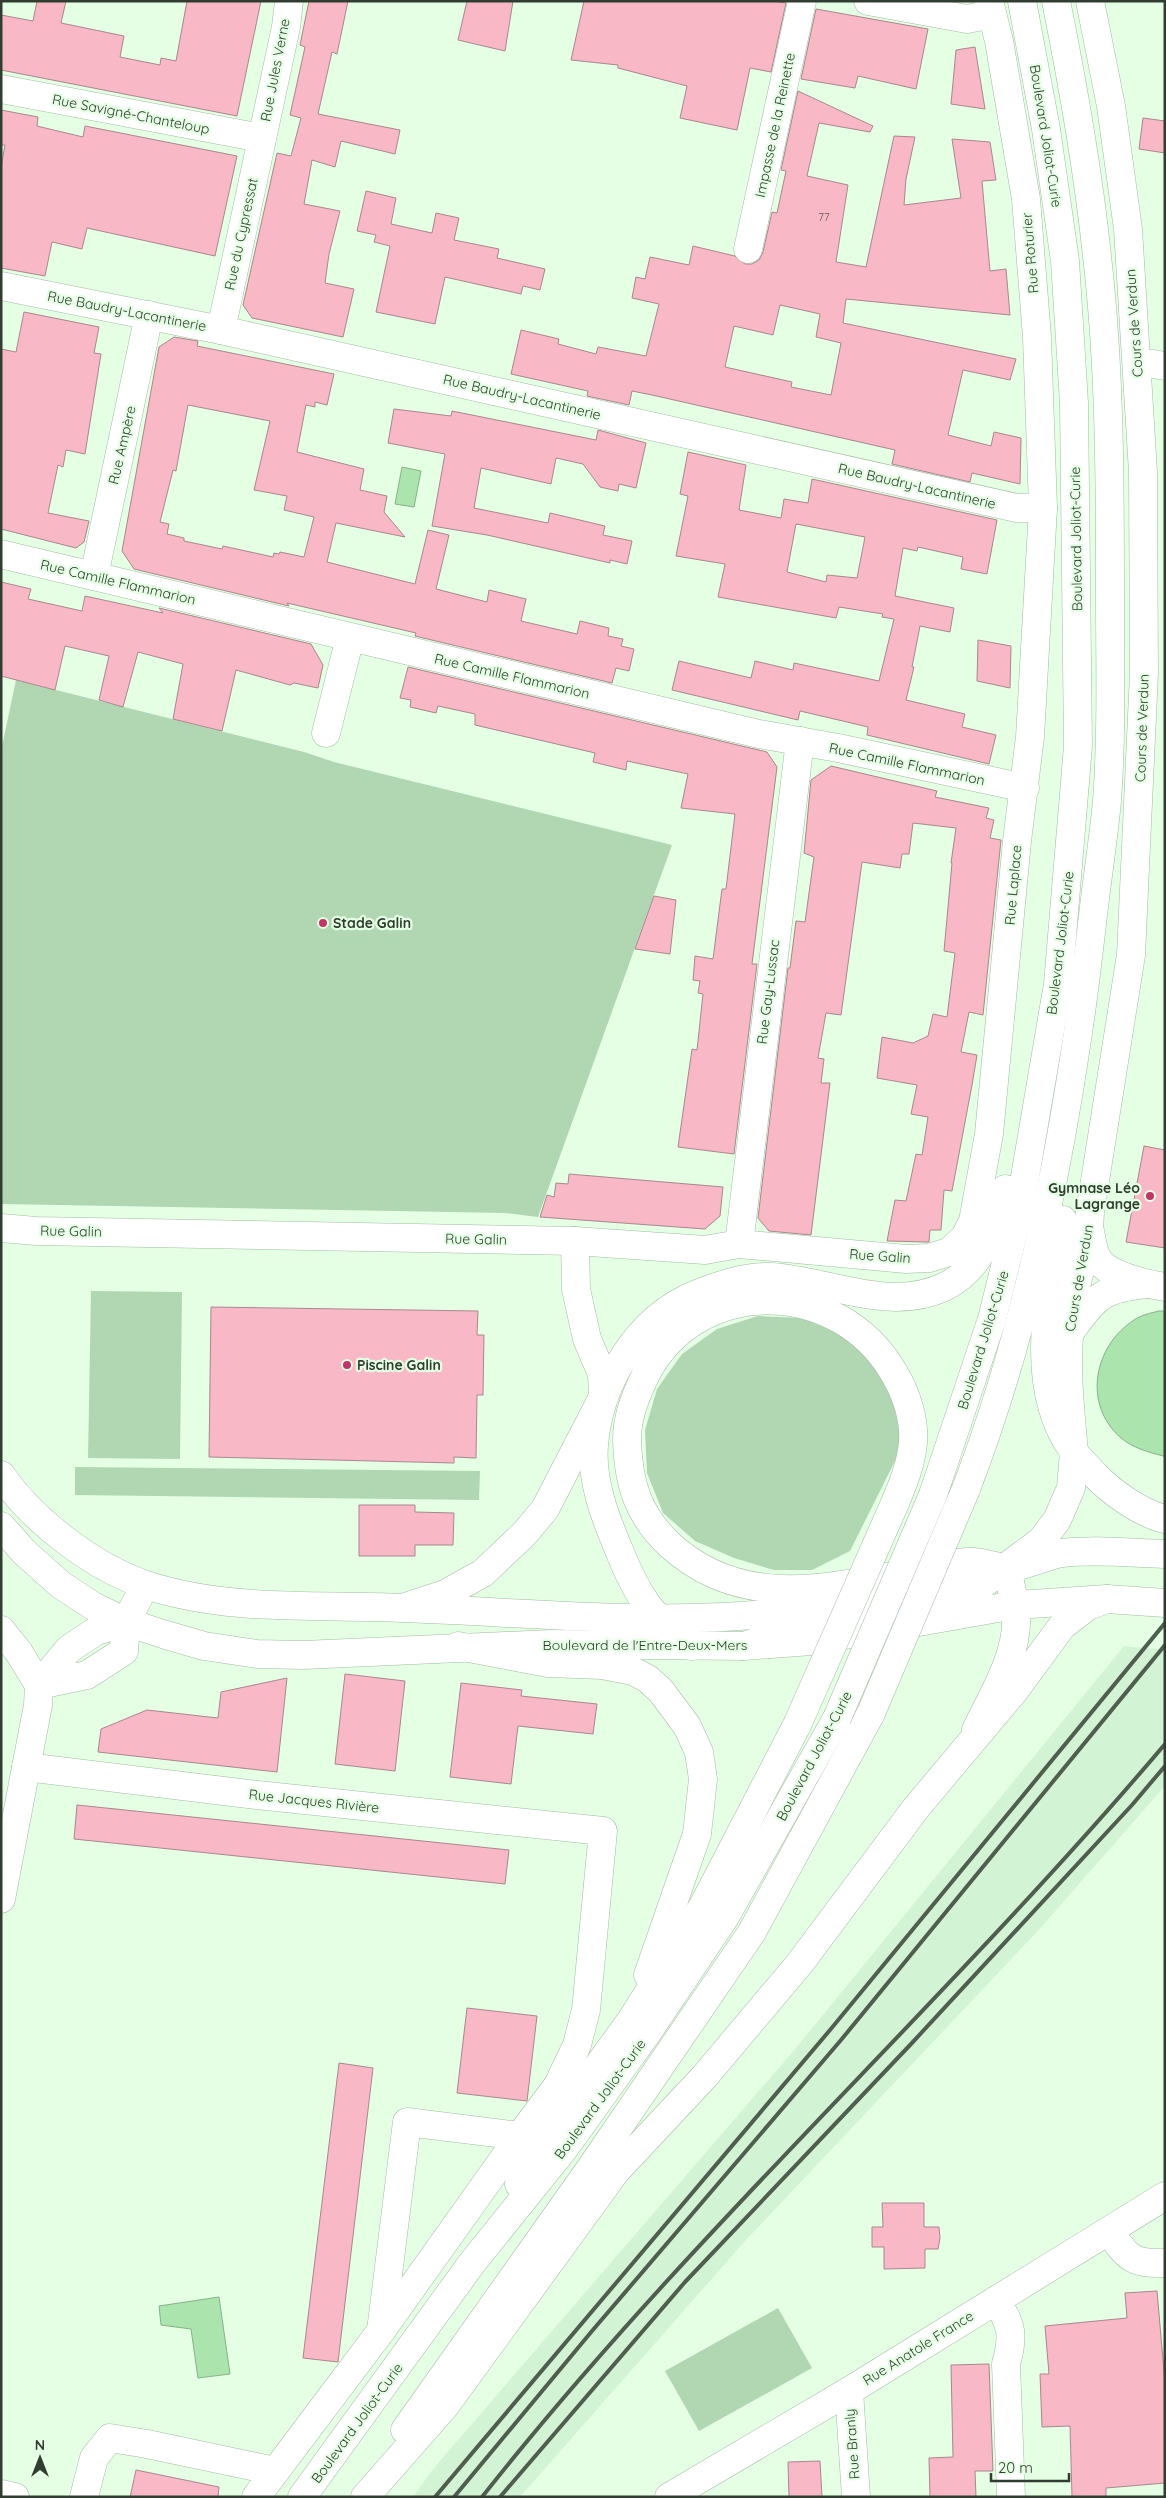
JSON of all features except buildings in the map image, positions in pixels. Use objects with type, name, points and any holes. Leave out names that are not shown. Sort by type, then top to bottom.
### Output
[{"type":"main road","name":"Rue Jules Verne","points":[[261,138],[286,27],[289,1]]},
{"type":"main road","name":"Impasse de la Reinette","points":[[748,249],[802,1]]},
{"type":"main road","points":[[868,1],[967,19],[991,8]]},
{"type":"main road","name":"Boulevard Joliot-Curie","points":[[302,2497],[472,2263],[563,2150],[647,2033],[714,1934],[837,1718],[933,1495],[992,1319],[1020,1206],[1058,984],[1078,746],[1074,402],[1064,261],[1046,129],[1022,1]]},
{"type":"main road","name":"Boulevard Joliot-Curie","points":[[358,2497],[590,2169],[752,1932],[871,1713],[966,1489],[992,1416],[1020,1323],[1048,1210],[1071,1086],[1107,802],[1110,678],[1110,507],[1106,368],[1098,257],[1079,124],[1056,1]]},
{"type":"main road","name":"Cours de Verdun","points":[[744,1646],[823,1620],[979,1587],[1040,1541],[1057,1520],[1071,1488],[1074,1452],[1067,1393],[1066,1358],[1068,1334],[1073,1301],[1090,1231],[1090,1212],[1131,955],[1144,673],[1143,472],[1128,229],[1111,106],[1090,1]]},
{"type":"main road","name":"Rue Roturier","points":[[991,8],[1000,41],[1026,199],[1037,337],[1043,508]]},
{"type":"main road","name":"Rue Savigné-Chanteloup","points":[[1,89],[261,138]]},
{"type":"main road","name":"Rue du Cypressat","points":[[221,330],[261,138]]},
{"type":"main road","name":"Rue Baudry-Lacantinerie","points":[[1,286],[221,330],[1017,508],[1043,508]]},
{"type":"main road","name":"Rue Ampère","points":[[94,576],[149,315]]},
{"type":"main road","points":[[1137,365],[1153,364],[1165,366]]},
{"type":"main road","name":"Rue Laplace","points":[[949,1252],[964,1237],[973,1220],[989,1134],[1017,841],[1031,727],[1043,508]]},
{"type":"main road","name":"Rue Camille Flammarion","points":[[1,554],[759,734],[1025,788]]},
{"type":"main road","points":[[326,733],[350,638]]},
{"type":"main road","name":"Rue Gay-Lussac","points":[[739,1244],[800,741]]},
{"type":"main road","points":[[1107,802],[1107,905],[1102,957],[1064,1212],[1050,1290],[1045,1357],[1050,1396],[1061,1428],[1074,1452],[1105,1485],[1129,1502],[1165,1520]]},
{"type":"main road","points":[[402,1608],[446,1594],[483,1573],[525,1533],[544,1509],[618,1365],[638,1337],[663,1313],[694,1295],[730,1282],[769,1277],[804,1281],[843,1292],[877,1295],[915,1295],[943,1287],[964,1274],[984,1250],[994,1230],[1018,1148],[1058,984]]},
{"type":"main road","name":"Rue Galin","points":[[1,1228],[46,1231],[575,1242],[705,1250],[739,1244],[906,1259],[929,1258],[949,1252]]},
{"type":"main road","points":[[1090,1231],[1099,1260],[1107,1268],[1155,1286]]},
{"type":"main road","points":[[575,1242],[576,1289],[587,1339],[602,1374],[603,1397],[594,1446],[595,1470],[603,1512],[632,1583],[656,1617],[672,1633],[692,1646]]},
{"type":"main road","points":[[1068,1334],[1092,1303],[1116,1287],[1155,1286]]},
{"type":"main road","points":[[472,2263],[545,2139],[632,2019],[704,1906],[797,1726],[895,1503],[907,1472],[913,1442],[911,1414],[902,1388],[890,1366],[850,1323],[825,1311],[802,1304],[768,1299],[733,1304],[703,1315],[680,1332],[656,1355],[635,1396],[627,1427],[628,1470],[640,1507],[661,1537],[688,1562],[713,1576],[740,1584],[782,1590],[834,1586],[971,1562],[1007,1567],[1016,1618],[1010,1653],[967,1750]]},
{"type":"main road","name":"Boulevard de l'Entre-Deux-Mers","points":[[1,1475],[30,1509],[52,1529],[107,1568],[145,1584],[206,1600],[294,1606],[402,1608],[499,1614],[656,1617],[745,1616],[775,1613],[1007,1567],[1059,1554],[1080,1552],[1165,1554]]},
{"type":"main road","name":"Boulevard de l'Entre-Deux-Mers","points":[[1,1526],[24,1552],[61,1584],[85,1601],[126,1622],[204,1646],[257,1654],[303,1655],[458,1646],[551,1644],[744,1646],[811,1641],[1015,1605],[1107,1600],[1165,1603]]},
{"type":"main road","points":[[40,1685],[87,1675],[124,1651],[126,1622],[145,1584]]},
{"type":"main road","points":[[365,2497],[445,2406],[616,2171],[705,2076],[800,1963],[916,1808],[967,1750],[1062,1626],[1088,1606],[1107,1600]]},
{"type":"main road","points":[[1,1630],[18,1651],[40,1685],[1,1899]]},
{"type":"main road","points":[[458,1646],[548,1663],[602,1665],[633,1671],[648,1679],[661,1691],[687,1726],[699,1752],[704,1779],[697,1834],[632,2019]]},
{"type":"main road","name":"Rue Jacques Rivière","points":[[26,1767],[267,1796],[603,1831],[586,2010],[577,2045],[558,2085],[520,2136]]},
{"type":"main road","points":[[256,2497],[381,2331],[520,2136],[407,2122],[381,2331]]},
{"type":"main road","name":"Rue Anatole France","points":[[669,2497],[849,2391],[1110,2232],[1165,2196]]},
{"type":"main road","points":[[1110,2232],[1121,2250],[1131,2259],[1146,2263],[1165,2263]]},
{"type":"main road","points":[[996,2301],[1009,2319],[1012,2344],[1006,2364],[1011,2497]]},
{"type":"main road","name":"Rue Branly","points":[[849,2391],[856,2497]]},
{"type":"main road","points":[[84,2497],[94,2458],[110,2438],[275,2471]]},
{"type":"main road","points":[[1,2494],[15,2497]]},
{"type":"shaded area","points":[[402,467],[421,471],[414,507],[395,504]]},
{"type":"shaded area","name":"Stade Galin","points":[[16,680],[304,752],[334,762],[672,845],[538,1217],[505,1213],[1,1204],[1,751]]},
{"type":"shaded area","points":[[91,1291],[182,1292],[180,1459],[88,1458]]},
{"type":"shaded area","points":[[1165,1311],[1165,1456],[1141,1449],[1121,1438],[1109,1424],[1101,1409],[1097,1393],[1098,1376],[1102,1360],[1120,1331],[1143,1315]]},
{"type":"shaded area","points":[[758,1316],[801,1318],[841,1334],[874,1362],[896,1399],[905,1441],[850,1551],[812,1570],[774,1570],[734,1558],[695,1541],[663,1513],[647,1473],[645,1430],[657,1389],[682,1354],[717,1329]]},
{"type":"shaded area","points":[[75,1467],[480,1471],[479,1500],[75,1495]]},
{"type":"shaded area","points":[[1124,1646],[1165,1650],[1165,1786],[1035,1934],[745,2241],[520,2497],[413,2497],[433,2469],[796,2048]]},
{"type":"shaded area","points":[[219,2297],[230,2374],[198,2378],[191,2329],[161,2325],[159,2306]]},
{"type":"shaded area","points":[[778,2308],[812,2368],[699,2431],[665,2371]]},
{"type":"railway","points":[[435,2497],[830,2030],[1165,1623]]},
{"type":"railway","points":[[454,2497],[592,2331],[841,2040],[1165,1645]]},
{"type":"railway","points":[[482,2497],[563,2399],[647,2304],[733,2210],[995,1934],[1165,1744]]},
{"type":"railway","points":[[500,2497],[685,2282],[911,2044],[1132,1805],[1165,1766]]},
{"type":"place","name":"Stade Galin","points":[[323,923]]},
{"type":"place","name":"Gymnase Léo Lagrange","points":[[1150,1196]]},
{"type":"place","name":"Piscine Galin","points":[[347,1365]]}]
